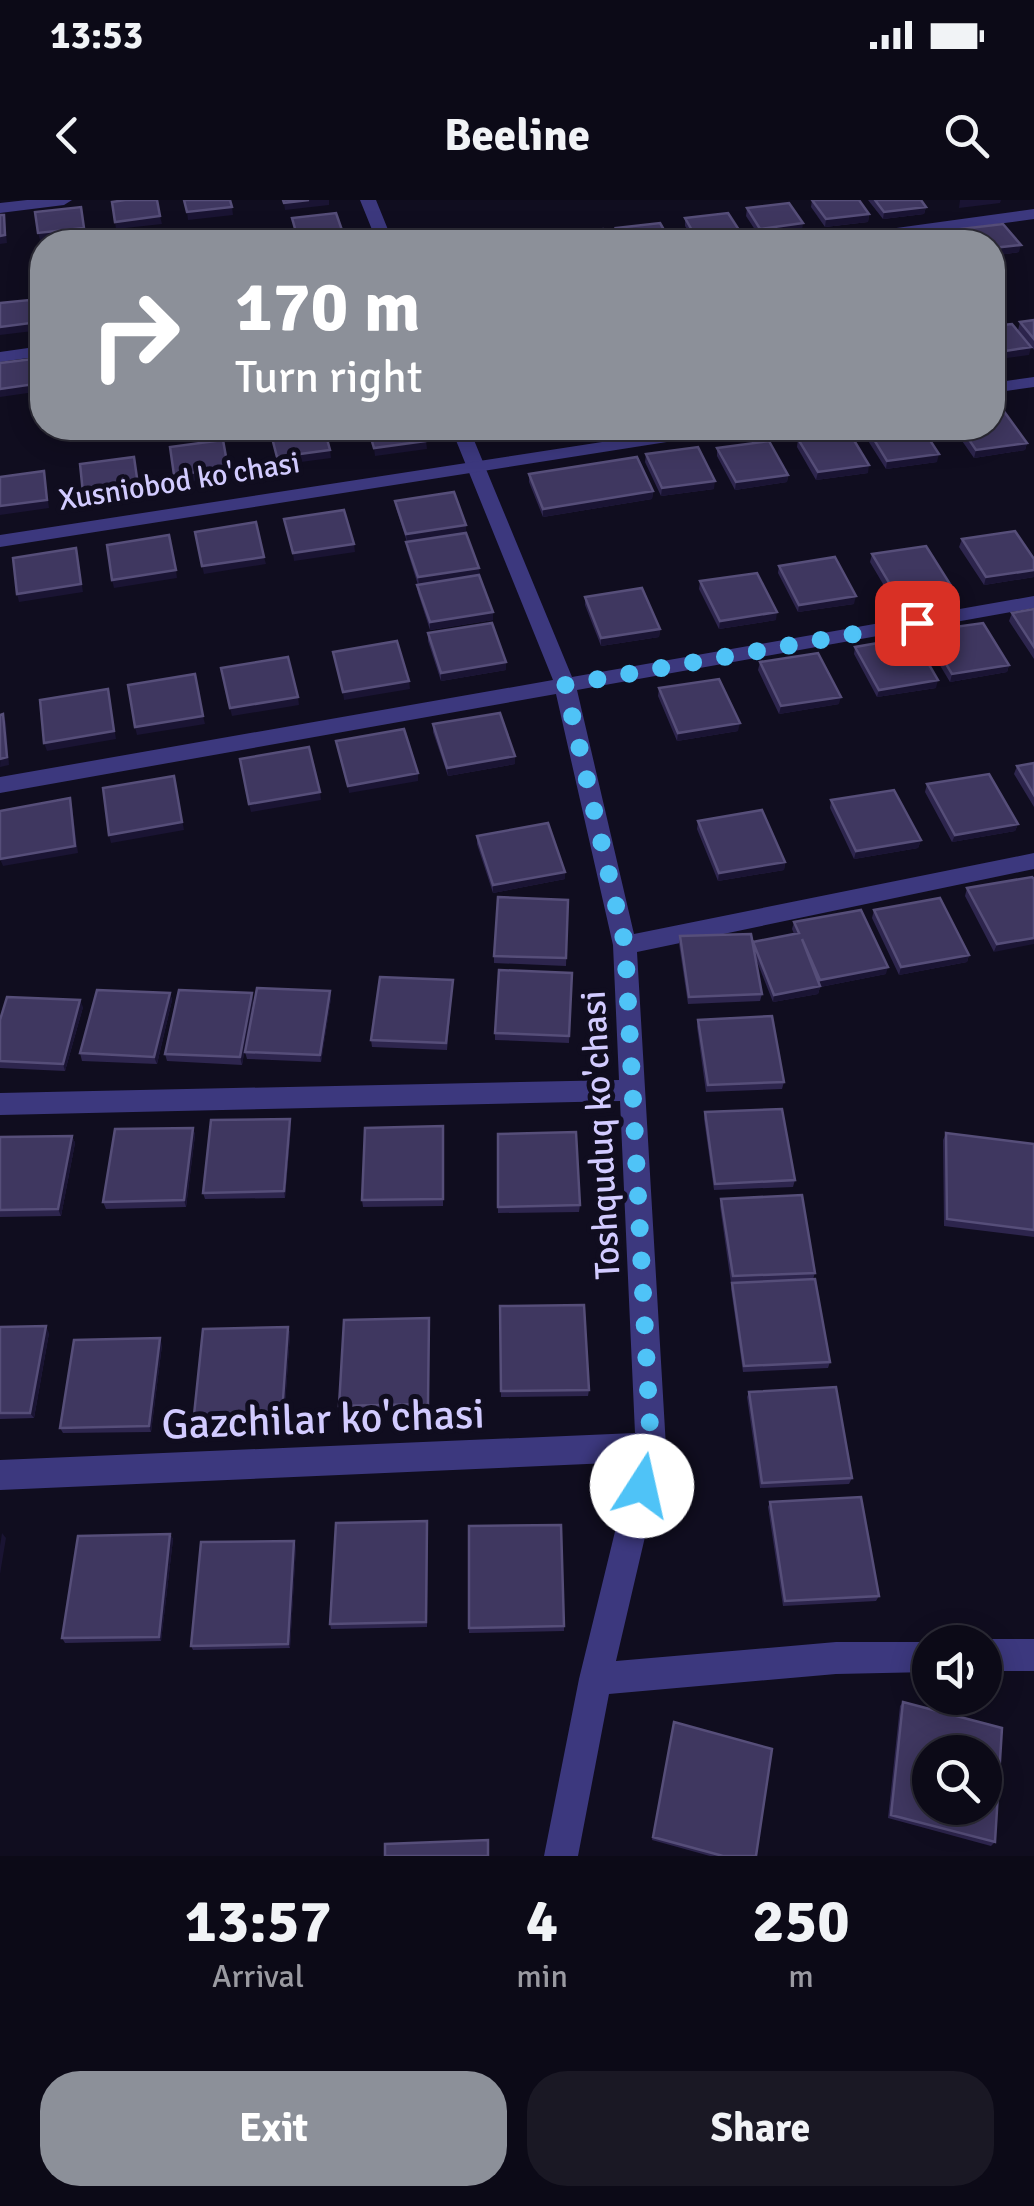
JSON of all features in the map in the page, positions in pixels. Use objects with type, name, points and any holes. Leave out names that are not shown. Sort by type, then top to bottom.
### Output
[{"type":"street","points":[[0,208],[64,200]]},
{"type":"street","points":[[368,200],[380,230]]},
{"type":"street","points":[[917,230],[1034,214]]},
{"type":"street","points":[[0,357],[30,353]]},
{"type":"street","points":[[1005,386],[1034,382]]},
{"type":"street","name":"Toshquduq ko'chasi","points":[[465,440],[565,685],[625,944],[651,1447],[595,1679],[561,1856]]},
{"type":"street","name":"Xusniobod ko'chasi","points":[[0,541],[641,440]]},
{"type":"street","points":[[0,784],[1034,602]]},
{"type":"street","points":[[625,944],[1034,861]]},
{"type":"street","points":[[0,1104],[633,1090]]},
{"type":"street","name":"Gazchilar ko'chasi","points":[[0,1475],[651,1447]]},
{"type":"street","points":[[1002,1656],[1034,1655]]},
{"type":"street","points":[[595,1679],[836,1658],[912,1656]]},
{"type":"building","points":[[157,200],[160,216],[115,222],[112,202]]},
{"type":"building","points":[[184,200],[230,200],[232,207],[187,212]]},
{"type":"building","points":[[812,200],[859,200],[869,214],[826,219]]},
{"type":"building","points":[[875,200],[921,200],[926,207],[884,212]]},
{"type":"building","points":[[789,203],[803,223],[760,229],[747,208]]},
{"type":"building","points":[[81,207],[84,228],[38,230],[35,212]]},
{"type":"building","points":[[336,213],[342,230],[295,230],[292,218]]},
{"type":"building","points":[[728,213],[739,230],[692,230],[685,218]]},
{"type":"building","points":[[0,215],[4,215],[5,235],[0,236]]},
{"type":"building","points":[[660,223],[664,230],[617,230]]},
{"type":"building","points":[[1003,224],[1021,245],[1005,247],[1005,230],[961,229]]},
{"type":"building","points":[[29,300],[30,323],[0,327],[0,303]]},
{"type":"building","points":[[1034,320],[1034,339],[1020,322]]},
{"type":"building","points":[[1012,324],[1031,347],[1005,351],[1005,325]]},
{"type":"building","points":[[30,359],[30,385],[0,389],[0,363]]},
{"type":"building","points":[[1005,413],[1027,443],[976,450],[969,440],[1005,440]]},
{"type":"building","points":[[223,440],[228,468],[174,475],[170,447]]},
{"type":"building","points":[[273,440],[327,440],[330,450],[277,457]]},
{"type":"building","points":[[372,440],[426,441],[374,448]]},
{"type":"building","points":[[799,440],[854,440],[869,465],[818,472]]},
{"type":"building","points":[[874,440],[930,440],[939,454],[887,461]]},
{"type":"building","points":[[769,441],[788,475],[736,482],[717,448]]},
{"type":"building","points":[[698,447],[715,481],[662,488],[646,454]]},
{"type":"building","points":[[134,457],[138,485],[83,493],[80,464]]},
{"type":"building","points":[[637,457],[653,491],[543,509],[529,474]]},
{"type":"building","points":[[44,471],[47,500],[0,506],[0,477]]},
{"type":"building","points":[[454,492],[466,525],[406,534],[395,501]]},
{"type":"building","points":[[344,510],[354,544],[293,553],[284,519]]},
{"type":"building","points":[[256,522],[264,557],[202,566],[195,532]]},
{"type":"building","points":[[1015,531],[1034,559],[1034,570],[986,577],[962,539]]},
{"type":"building","points":[[466,533],[479,568],[418,577],[406,542]]},
{"type":"building","points":[[169,535],[176,570],[112,580],[107,545]]},
{"type":"building","points":[[926,546],[950,584],[895,593],[872,554]]},
{"type":"building","points":[[76,548],[81,584],[17,594],[13,558]]},
{"type":"building","points":[[835,557],[856,596],[799,605],[779,566]]},
{"type":"building","points":[[757,573],[777,612],[720,621],[700,581]]},
{"type":"building","points":[[479,575],[493,612],[430,622],[417,585]]},
{"type":"building","points":[[642,588],[660,629],[601,638],[585,597]]},
{"type":"building","points":[[1034,609],[1034,647],[1012,613]]},
{"type":"building","points":[[492,623],[506,662],[441,673],[428,633]]},
{"type":"building","points":[[983,623],[1009,665],[952,674],[926,631]]},
{"type":"building","points":[[913,637],[938,680],[879,690],[855,647]]},
{"type":"building","points":[[397,641],[409,681],[343,692],[333,652]]},
{"type":"building","points":[[818,653],[841,697],[781,706],[760,662]]},
{"type":"building","points":[[288,657],[298,697],[230,708],[221,668]]},
{"type":"building","points":[[195,674],[203,716],[135,727],[128,685]]},
{"type":"building","points":[[719,679],[740,723],[678,733],[659,688]]},
{"type":"building","points":[[108,689],[114,731],[44,743],[40,700]]},
{"type":"building","points":[[500,713],[515,756],[447,768],[433,724]]},
{"type":"building","points":[[3,714],[7,757],[0,759],[0,715]]},
{"type":"building","points":[[404,729],[418,773],[348,786],[336,741]]},
{"type":"building","points":[[309,747],[320,792],[249,804],[240,759]]},
{"type":"building","points":[[1034,763],[1034,795],[1017,766]]},
{"type":"building","points":[[989,774],[1018,824],[955,835],[927,784]]},
{"type":"building","points":[[174,776],[182,822],[109,835],[103,788]]},
{"type":"building","points":[[894,790],[921,840],[856,851],[831,800]]},
{"type":"building","points":[[70,798],[75,846],[0,859],[0,811]]},
{"type":"building","points":[[762,810],[785,862],[719,873],[698,821]]},
{"type":"building","points":[[548,823],[565,872],[493,885],[477,836]]},
{"type":"building","points":[[1032,877],[1034,938],[997,944],[967,888]]},
{"type":"building","points":[[498,897],[568,900],[566,958],[494,956]]},
{"type":"building","points":[[940,898],[969,955],[901,967],[874,910]]},
{"type":"building","points":[[861,910],[888,967],[820,980],[802,939],[820,986],[774,995],[753,942],[799,933],[794,922]]},
{"type":"building","points":[[751,934],[762,994],[689,997],[680,936]]},
{"type":"building","points":[[499,970],[572,973],[569,1036],[495,1033]]},
{"type":"building","points":[[380,977],[453,980],[446,1043],[371,1040]]},
{"type":"building","points":[[257,988],[330,991],[320,1055],[245,1052]]},
{"type":"building","points":[[97,990],[170,993],[154,1057],[80,1053]]},
{"type":"building","points":[[179,990],[252,993],[240,1057],[165,1054]]},
{"type":"building","points":[[7,997],[80,1000],[63,1064],[0,1061],[0,1020]]},
{"type":"building","points":[[772,1016],[784,1082],[708,1085],[698,1020]]},
{"type":"building","points":[[782,1109],[795,1180],[715,1184],[705,1112]]},
{"type":"building","points":[[290,1119],[284,1191],[203,1193],[211,1120]]},
{"type":"building","points":[[443,1126],[443,1199],[362,1200],[365,1128]]},
{"type":"building","points":[[193,1128],[184,1200],[103,1202],[115,1129]]},
{"type":"building","points":[[576,1132],[580,1205],[498,1207],[498,1134]]},
{"type":"building","points":[[946,1133],[1034,1144],[1034,1230],[947,1219]]},
{"type":"building","points":[[72,1136],[58,1209],[0,1210],[0,1137]]},
{"type":"building","points":[[802,1195],[815,1273],[733,1276],[721,1199]]},
{"type":"building","points":[[815,1279],[830,1362],[744,1366],[732,1283]]},
{"type":"building","points":[[584,1305],[589,1390],[501,1391],[500,1306]]},
{"type":"building","points":[[429,1318],[428,1404],[339,1406],[344,1320]]},
{"type":"building","points":[[46,1326],[30,1413],[0,1413],[0,1327]]},
{"type":"building","points":[[288,1327],[282,1414],[194,1415],[203,1329]]},
{"type":"building","points":[[160,1338],[149,1426],[60,1428],[74,1340]]},
{"type":"building","points":[[836,1387],[852,1478],[762,1483],[749,1392]]},
{"type":"building","points":[[861,1497],[879,1596],[785,1601],[770,1502]]},
{"type":"building","points":[[427,1521],[426,1622],[330,1624],[336,1523]]},
{"type":"building","points":[[561,1525],[564,1626],[469,1628],[469,1526]]},
{"type":"building","points":[[170,1534],[159,1637],[62,1638],[78,1536]]},
{"type":"building","points":[[294,1541],[288,1644],[191,1646],[201,1542]]},
{"type":"building","points":[[903,1702],[912,1704],[912,1715],[952,1715],[1002,1728],[1002,1735],[912,1735],[912,1820],[891,1815]]},
{"type":"building","points":[[674,1722],[772,1749],[756,1856],[723,1856],[653,1837]]},
{"type":"building","points":[[930,1825],[996,1825],[995,1842]]},
{"type":"building","points":[[488,1840],[488,1856],[385,1856],[385,1844]]},
{"type":"route","points":[[642,1486],[651,1447],[625,944],[565,685],[917,623]]}]
